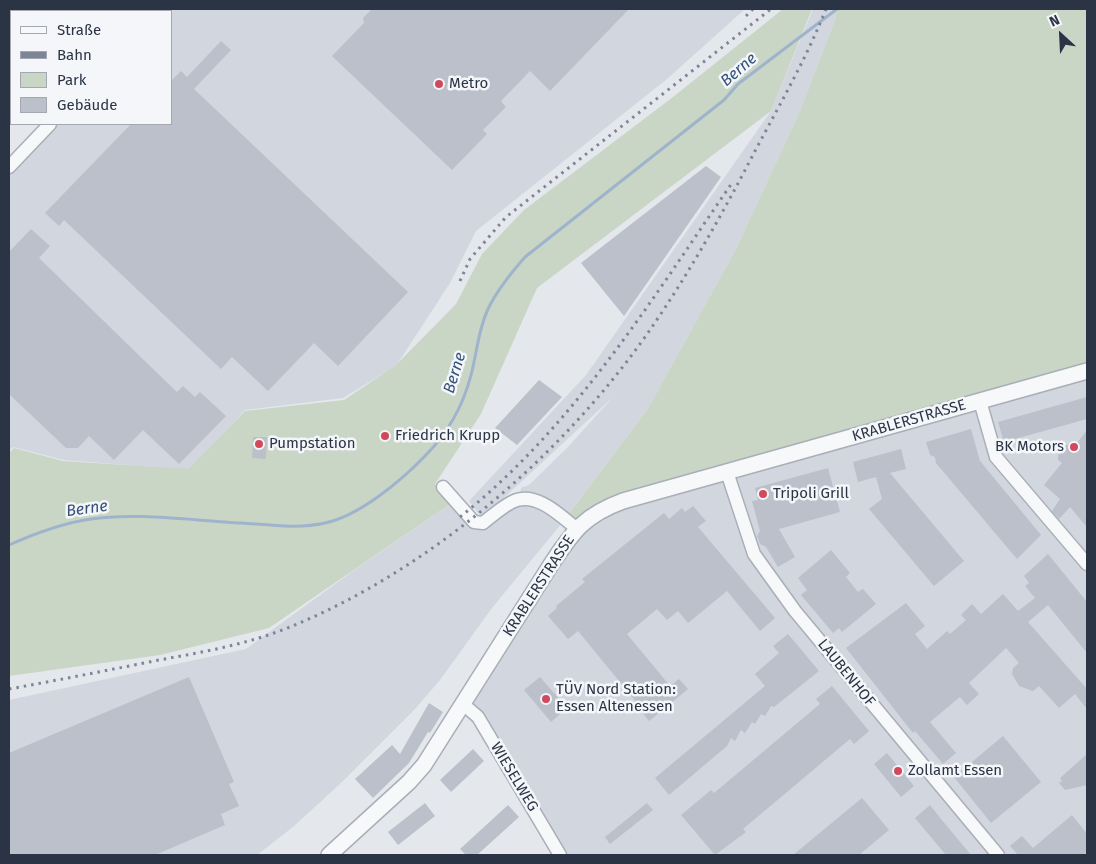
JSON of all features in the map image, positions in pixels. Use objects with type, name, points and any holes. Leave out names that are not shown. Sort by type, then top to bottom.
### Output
[{"type":"street","points":[[9,168],[49,125]]},
{"type":"street","name":"KRABLERSTRASSE","points":[[329,855],[414,776],[463,704],[552,563],[577,529],[588,518],[617,503],[1087,371]]},
{"type":"street","name":"KRABLERSTRASSE","points":[[980,401],[996,457],[1087,564]]},
{"type":"street","name":"LAUBENHOF","points":[[727,472],[754,554],[796,611],[998,855]]},
{"type":"street","points":[[443,487],[474,522],[483,523],[510,502],[520,498],[545,504],[577,529]]},
{"type":"street","name":"WIESELWEG","points":[[463,704],[478,717],[560,855]]},
{"type":"shaded area","points":[[745,9],[667,79],[476,231],[450,283],[396,366],[343,398],[245,410],[190,470],[64,460],[13,447],[9,451],[9,171],[53,125],[172,125],[172,10],[161,10]]},
{"type":"shaded area","points":[[813,9],[837,9],[835,20],[800,111],[735,251],[647,410],[557,529],[492,608],[440,680],[415,709],[341,783],[293,827],[257,855],[9,855],[9,700],[246,649],[353,571],[450,504],[471,525],[520,495],[521,488],[529,485],[568,447],[613,397],[482,518],[469,501],[586,375],[771,111]]},
{"type":"shaded area","points":[[1087,375],[1087,855],[566,855],[558,838],[474,708],[466,702],[566,543],[602,511]]},
{"type":"green space","points":[[783,9],[812,9],[771,111],[537,288],[481,414],[435,484],[450,504],[269,628],[160,655],[9,676],[9,453],[14,448],[63,461],[189,469],[245,411],[344,400],[395,366],[456,304],[482,254],[524,210],[673,97]]},
{"type":"green space","points":[[837,9],[1087,9],[1087,366],[730,465],[576,523],[567,516],[647,410],[735,251],[800,111],[835,20]]},
{"type":"building","name":"Metro","points":[[372,9],[629,9],[550,91],[530,71],[501,101],[506,107],[483,130],[487,134],[452,170],[332,56],[364,23],[363,18]]},
{"type":"building","points":[[221,41],[231,50],[194,89],[408,292],[338,366],[314,343],[268,391],[232,357],[221,369],[64,220],[59,226],[45,213],[130,125],[172,125],[172,80],[181,71],[187,77]]},
{"type":"building","points":[[706,166],[721,177],[624,316],[581,263]]},
{"type":"building","points":[[31,229],[50,246],[39,258],[153,369],[177,392],[183,386],[195,397],[200,392],[226,416],[179,464],[143,430],[114,460],[89,436],[78,448],[66,448],[9,394],[9,252]]},
{"type":"building","points":[[539,380],[562,397],[517,445],[495,428]]},
{"type":"building","points":[[1087,397],[1087,419],[1004,442],[998,422]]},
{"type":"building","points":[[971,429],[980,461],[1041,535],[1017,559],[936,463],[935,457],[930,455],[926,442]]},
{"type":"building","points":[[1087,430],[1087,527],[1070,507],[1059,519],[1052,511],[1060,499],[1044,485],[1062,463],[1058,460],[1058,455],[1066,445],[1070,444],[1074,447]]},
{"type":"building","name":"Pumpstation","points":[[253,437],[267,437],[266,459],[252,458]]},
{"type":"building","points":[[901,449],[906,469],[890,473],[964,561],[934,586],[869,509],[882,499],[876,477],[858,482],[853,462]]},
{"type":"building","points":[[828,468],[840,512],[779,529],[795,557],[778,567],[766,547],[760,544],[757,536],[760,531],[752,501],[758,500],[755,488]]},
{"type":"building","points":[[693,506],[706,521],[698,527],[775,618],[760,631],[727,591],[688,623],[678,611],[667,620],[657,609],[627,634],[670,686],[679,679],[688,689],[649,721],[641,711],[642,709],[578,631],[568,639],[548,616],[557,608],[556,606],[585,582],[582,579],[664,513],[669,519],[682,508],[685,512]]},
{"type":"building","points":[[831,550],[850,573],[846,577],[858,592],[863,589],[876,604],[842,632],[839,628],[833,633],[801,595],[807,590],[798,578]]},
{"type":"building","points":[[1048,554],[1087,602],[1087,653],[1048,605],[1028,622],[1087,689],[1087,709],[1075,694],[1059,708],[1039,686],[1033,691],[1019,686],[1012,674],[1013,668],[1019,663],[1006,648],[969,683],[979,694],[967,705],[960,697],[930,722],[956,753],[943,764],[915,731],[913,733],[846,648],[906,603],[925,626],[915,634],[927,649],[947,631],[950,634],[966,620],[961,615],[972,604],[981,614],[1003,594],[1018,611],[1035,598],[1025,586],[1029,583],[1024,576]]},
{"type":"building","points":[[788,634],[819,671],[774,707],[771,706],[765,716],[761,714],[755,724],[752,722],[745,733],[741,730],[735,741],[731,738],[727,746],[669,795],[655,778],[765,686],[755,674],[779,653],[773,646]]},
{"type":"building","points":[[189,677],[234,782],[229,784],[239,806],[221,814],[225,825],[155,855],[9,855],[9,753]]},
{"type":"building","name":"TÜV Nord Station: Essen Altenessen","points":[[540,677],[567,708],[551,722],[524,690]]},
{"type":"building","points":[[832,686],[869,731],[854,744],[850,739],[743,829],[746,832],[715,855],[681,815],[711,790],[714,793],[820,704],[816,699]]},
{"type":"building","points":[[429,703],[443,712],[409,763],[373,798],[355,779],[392,745],[400,754]]},
{"type":"building","points":[[1003,736],[1041,782],[991,823],[954,777]]},
{"type":"building","points":[[473,749],[484,761],[451,792],[440,780]]},
{"type":"building","points":[[887,753],[914,786],[901,797],[874,764]]},
{"type":"building","points":[[1087,754],[1087,785],[1065,790],[1059,783],[1062,781],[1060,778]]},
{"type":"building","points":[[862,798],[889,830],[859,855],[793,855]]},
{"type":"building","points":[[425,803],[435,816],[398,845],[388,832]]},
{"type":"building","points":[[647,803],[653,810],[610,844],[605,837]]},
{"type":"building","points":[[508,805],[519,817],[477,855],[466,855],[460,849]]},
{"type":"building","points":[[930,805],[971,855],[946,855],[915,818]]},
{"type":"building","points":[[1072,815],[1087,834],[1087,852],[1083,855],[1018,855],[1010,846],[1022,836],[1033,848]]},
{"type":"waterway","name":"Berne","points":[[9,545],[29,536],[70,523],[108,517],[127,516],[295,526],[315,525],[352,513],[379,496],[415,466],[447,429],[464,398],[482,325],[488,309],[500,288],[525,257],[724,100],[738,84],[837,9]]},
{"type":"railway","points":[[746,16],[753,9]]},
{"type":"railway","points":[[460,281],[470,259],[506,217],[771,9]]},
{"type":"railway","points":[[9,689],[209,651],[242,643],[290,627],[343,603],[394,573],[444,540],[492,502],[537,462],[579,418],[618,373],[652,327],[694,262],[731,196],[801,64],[826,9]]},
{"type":"railway","points":[[460,517],[501,481],[575,403],[640,317],[732,183]]},
{"type":"place","name":"Metro","points":[[439,84]]},
{"type":"place","name":"Friedrich Krupp","points":[[385,436]]},
{"type":"place","name":"Pumpstation","points":[[259,444]]},
{"type":"place","name":"BK Motors","points":[[1074,447]]},
{"type":"place","name":"Tripoli Grill","points":[[763,494]]},
{"type":"place","name":"TÜV Nord Station: Essen Altenessen","points":[[546,699]]},
{"type":"place","name":"Zollamt Essen","points":[[898,771]]}]
